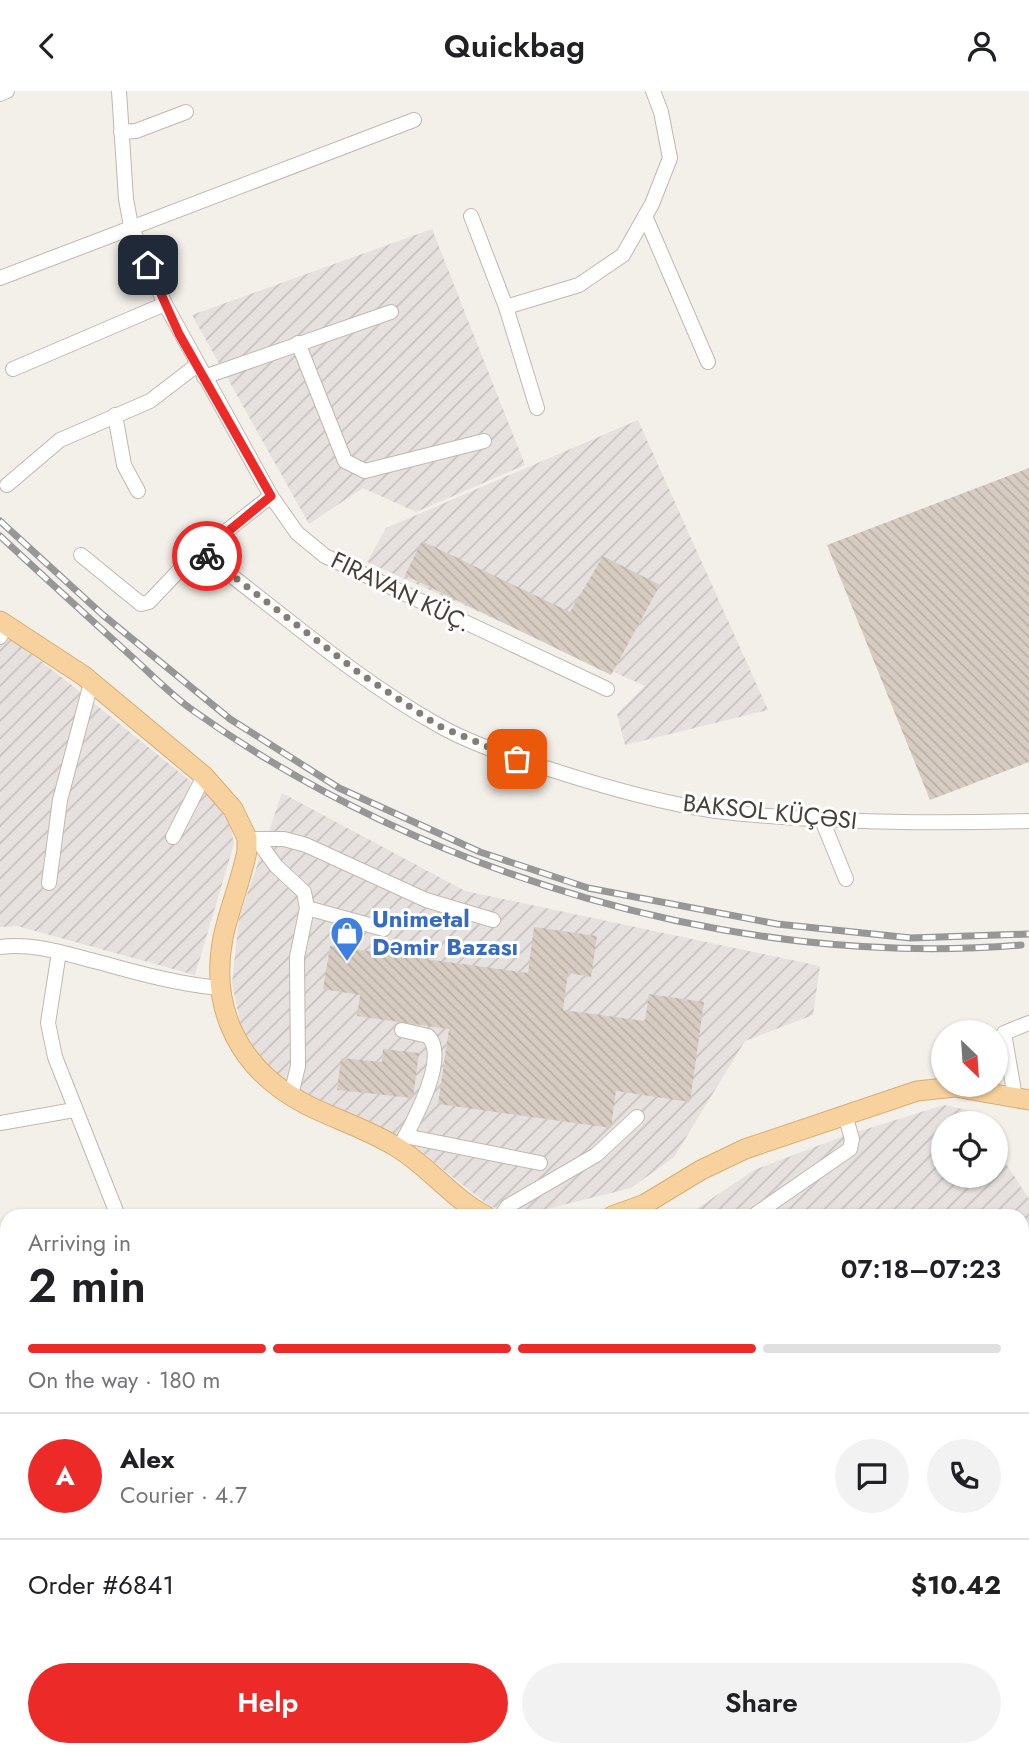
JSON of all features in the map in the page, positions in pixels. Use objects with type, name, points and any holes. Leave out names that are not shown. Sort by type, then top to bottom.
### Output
[{"type":"main road","points":[[2,627],[91,683],[204,776],[233,809],[253,840],[223,936],[219,988],[226,1019],[243,1050],[265,1075],[291,1095],[402,1142],[471,1209]]},
{"type":"main road","points":[[633,1209],[645,1205],[722,1159],[916,1091],[938,1088],[979,1089],[1022,1099]]},
{"type":"street","points":[[0,94],[7,91]]},
{"type":"street","name":"FIRAVAN KÜÇ.","points":[[119,91],[131,226],[165,305],[200,371],[271,496],[297,533],[325,556],[607,689]]},
{"type":"street","points":[[506,307],[579,285],[623,255],[645,216],[670,158],[661,112],[653,91]]},
{"type":"street","points":[[121,132],[136,131],[186,112]]},
{"type":"street","points":[[0,278],[414,120]]},
{"type":"street","points":[[471,216],[506,307],[537,408]]},
{"type":"street","points":[[645,216],[708,362]]},
{"type":"street","points":[[13,369],[165,305]]},
{"type":"street","points":[[7,485],[60,440],[161,394],[169,384],[200,371],[298,343],[391,311]]},
{"type":"street","points":[[298,343],[345,461],[365,471],[484,441]]},
{"type":"street","points":[[115,415],[124,465],[138,491]]},
{"type":"street","points":[[81,555],[141,604],[149,602],[187,562],[202,553],[271,496]]},
{"type":"street","name":"BAKSOL KÜÇƏSI","points":[[202,553],[358,672],[439,726],[517,759],[605,787],[715,810],[822,820],[917,824],[1029,821]]},
{"type":"street","points":[[50,883],[60,800],[91,683]]},
{"type":"street","points":[[173,837],[204,776]]},
{"type":"street","points":[[822,820],[846,879]]},
{"type":"street","points":[[253,840],[284,839],[306,845],[426,900],[493,920]]},
{"type":"street","points":[[253,840],[304,892],[307,908],[297,957],[298,1066],[291,1095]]},
{"type":"street","points":[[307,908],[384,929]]},
{"type":"street","points":[[0,947],[18,944],[173,982],[219,988]]},
{"type":"street","points":[[59,952],[48,1023],[54,1057],[115,1209]]},
{"type":"street","points":[[1022,1099],[1003,1033],[1029,1023]]},
{"type":"street","points":[[402,1030],[428,1036],[434,1044],[435,1056],[417,1119],[402,1142],[540,1163]]},
{"type":"street","points":[[0,1123],[74,1110]]},
{"type":"street","points":[[760,1209],[839,1159],[850,1149],[852,1139],[845,1115]]},
{"type":"street","points":[[508,1209],[514,1202],[596,1155],[637,1117]]},
{"type":"shaded area","points":[[432,229],[525,465],[416,512],[363,488],[309,524],[192,315]]},
{"type":"shaded area","points":[[638,420],[768,710],[625,745],[617,714],[645,686],[367,562],[386,528]]},
{"type":"shaded area","points":[[0,636],[14,641],[69,683],[210,797],[230,822],[234,844],[195,975],[17,926],[0,927]]},
{"type":"shaded area","points":[[282,793],[465,891],[820,966],[813,1015],[745,1041],[674,1157],[631,1188],[547,1209],[509,1209],[491,1207],[412,1145],[305,1094],[266,1067],[241,1026],[232,983],[239,918]]},
{"type":"shaded area","points":[[944,1105],[972,1111],[931,1111],[931,1188],[1008,1188],[1008,1167],[1029,1199],[1029,1209],[696,1209],[754,1170],[841,1137]]},
{"type":"building","points":[[1029,468],[1029,762],[930,800],[827,545]]},
{"type":"building","points":[[422,541],[570,612],[603,556],[660,585],[611,675],[405,575]]},
{"type":"building","points":[[534,927],[597,936],[591,977],[568,973],[563,1010],[645,1021],[649,994],[704,1002],[690,1102],[616,1091],[611,1128],[438,1104],[449,1029],[357,1016],[360,995],[323,989],[330,946],[528,973]]},
{"type":"building","points":[[383,1049],[419,1053],[413,1098],[337,1090],[341,1058],[382,1062]]},
{"type":"railway","points":[[0,521],[103,615],[230,719],[339,788],[480,852],[588,888],[777,924],[911,938],[1029,934]]},
{"type":"railway","points":[[0,536],[191,709],[281,767],[378,819],[480,863],[586,898],[694,924],[804,941],[913,949],[1021,945]]},
{"type":"way so far","points":[[207,556],[358,672],[439,726],[517,759]]},
{"type":"place","name":"Unimetal Dəmir Bazası","points":[[347,963]]},
{"type":"route","points":[[148,265],[179,334],[271,496],[202,553],[207,556]]}]
